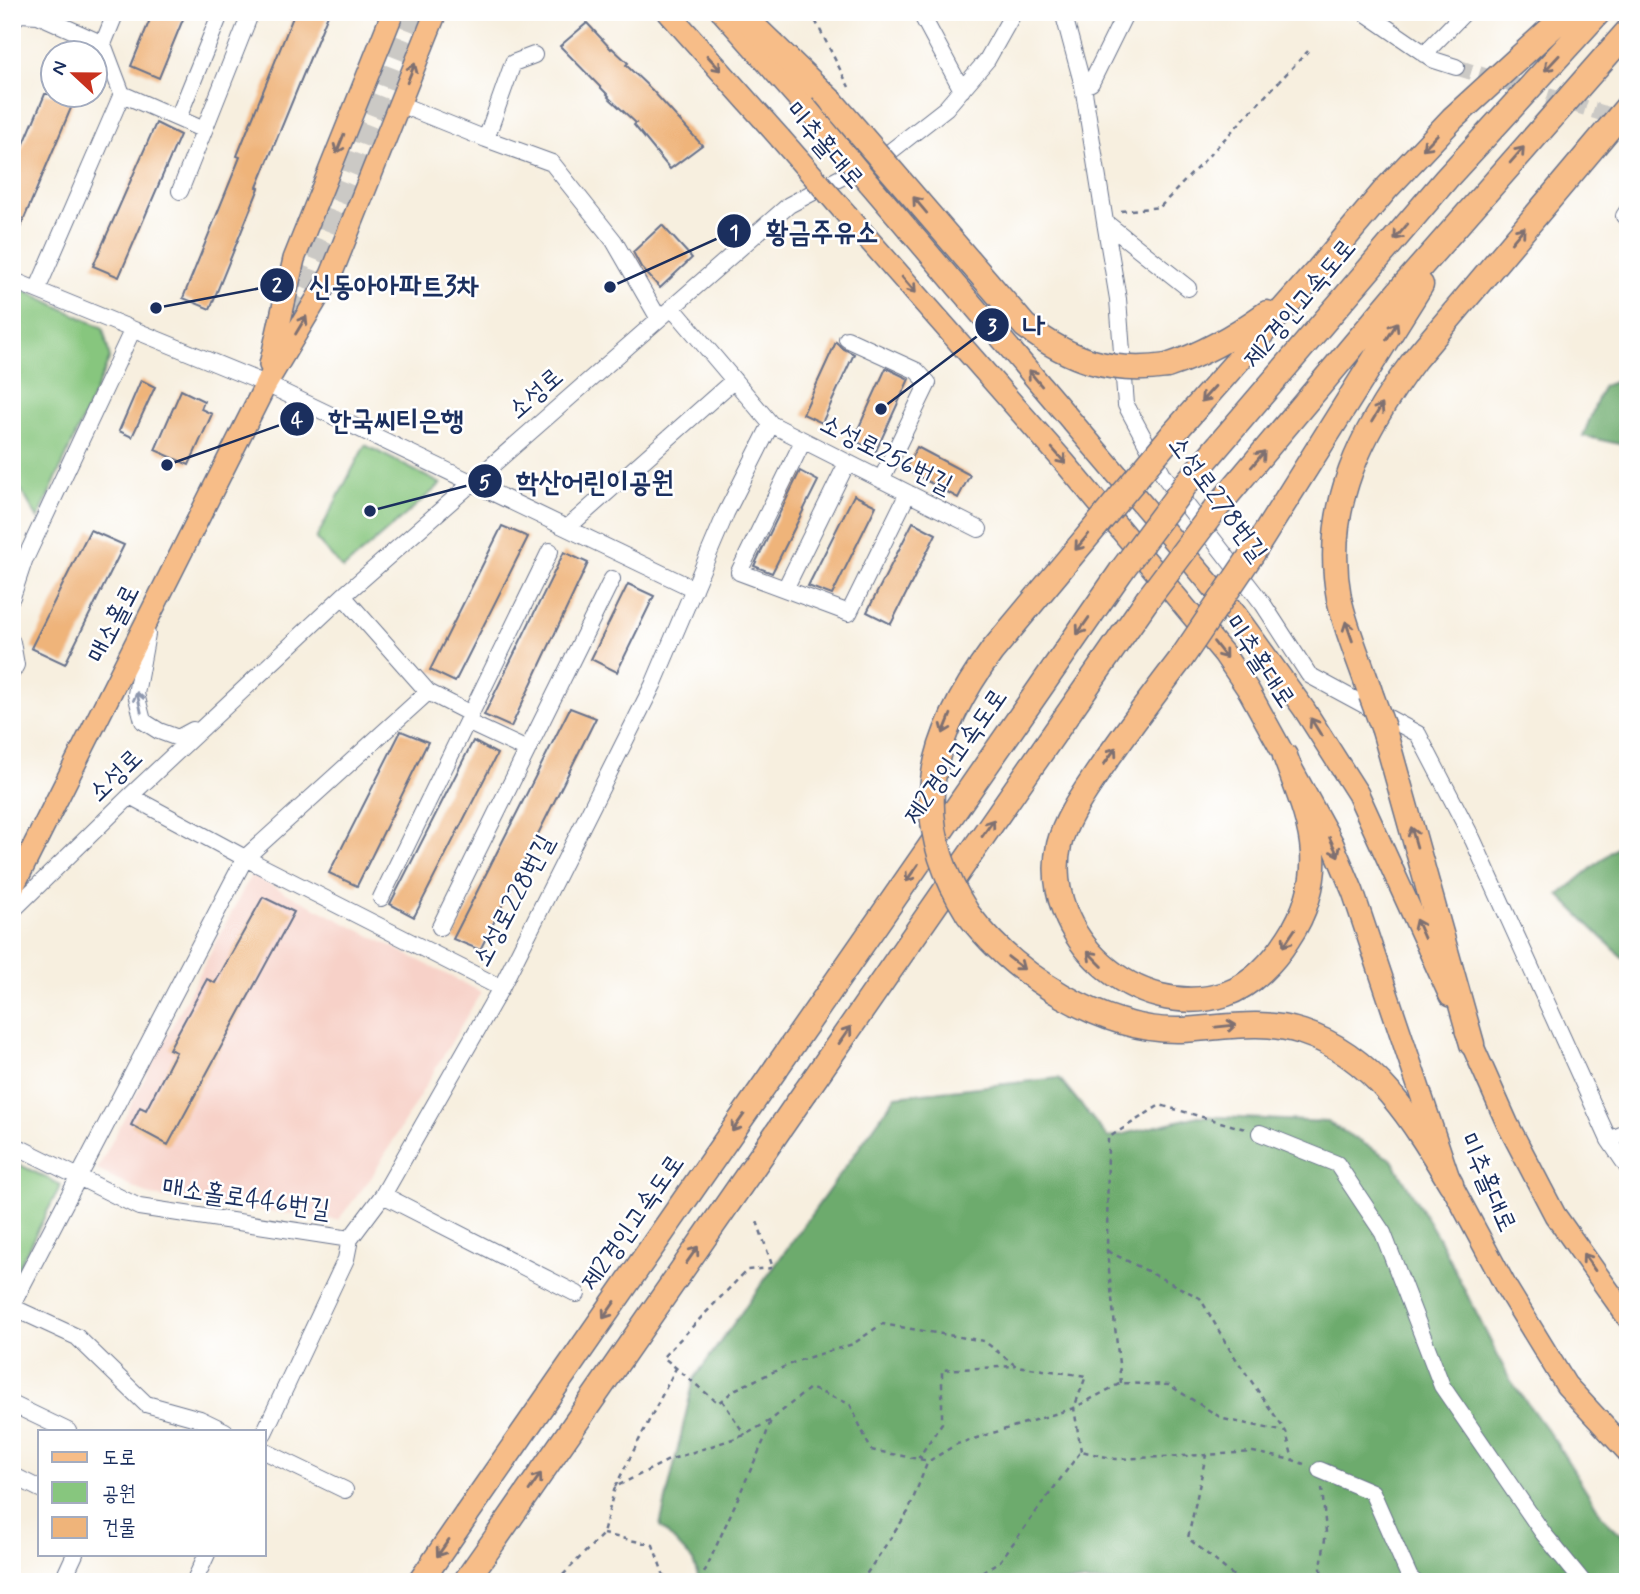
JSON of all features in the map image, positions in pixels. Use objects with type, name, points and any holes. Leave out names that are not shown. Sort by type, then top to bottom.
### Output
[{"type":"highway","points":[[739,12],[842,98],[1025,326],[1056,348],[1091,363],[1132,369],[1167,366],[1194,357],[1243,330],[1272,310],[1318,270]]},
{"type":"highway","points":[[1451,1184],[1397,1102],[1369,1072],[1339,1049],[1302,1032],[1273,1025],[1243,1024],[1164,1030],[1138,1026],[1075,1002],[1030,973],[988,938],[968,914],[942,865],[932,821],[933,776],[948,721],[966,687],[1007,632],[1173,434],[1386,189],[1453,118],[1569,12]]},
{"type":"highway","name":"제2경인고속도로","points":[[420,1582],[1122,570],[1189,480],[1446,179],[1599,12]]},
{"type":"highway","points":[[465,1582],[1147,600],[1214,511],[1465,215],[1628,31]]},
{"type":"highway","points":[[1472,1044],[1384,730],[1346,623],[1336,570],[1338,514],[1359,446],[1391,391],[1628,106]]},
{"type":"highway","points":[[1285,756],[1310,836],[1313,853],[1312,876],[1302,914],[1275,957],[1239,988],[1226,994],[1196,999],[1165,996],[1144,989],[1120,978],[1098,963],[1081,943],[1065,916],[1057,881],[1060,844],[1066,828],[1086,790],[1181,659],[1252,554],[1465,215]]},
{"type":"main road","points":[[266,384],[294,259],[393,12]]},
{"type":"main road","points":[[266,384],[331,275],[436,12]]},
{"type":"main road","name":"미추홀대로","points":[[668,12],[1065,463],[1224,654],[1250,691],[1332,842],[1353,892],[1451,1184],[1506,1287],[1566,1385],[1628,1452]]},
{"type":"main road","name":"미추홀대로","points":[[722,12],[1234,612],[1304,709],[1357,794],[1507,1123],[1555,1215],[1628,1318]]},
{"type":"main road","name":"매소홀로","points":[[12,889],[266,384]]},
{"type":"street","points":[[105,38],[116,12]]},
{"type":"street","points":[[178,118],[221,12]]},
{"type":"street","points":[[180,191],[251,12]]},
{"type":"street","points":[[920,12],[962,90]]},
{"type":"street","name":"소성로","points":[[12,911],[343,596],[789,205],[891,151],[946,108],[987,60],[1014,12]]},
{"type":"street","name":"소성로278번길","points":[[1063,12],[1083,86],[1105,217],[1118,299],[1126,405],[1164,476],[1263,604],[1308,675],[1418,734],[1473,840],[1609,1140]]},
{"type":"street","points":[[1083,86],[1091,83],[1126,12]]},
{"type":"street","points":[[1364,12],[1434,60],[1456,67]]},
{"type":"street","points":[[1424,54],[1465,12]]},
{"type":"street","points":[[12,21],[20,14],[38,15],[90,38]]},
{"type":"street","points":[[486,139],[513,63],[534,55]]},
{"type":"street","points":[[37,290],[122,94],[108,57]]},
{"type":"street","points":[[122,94],[204,130]]},
{"type":"street","points":[[399,104],[552,163],[614,242],[659,319]]},
{"type":"street","points":[[1628,210],[1623,216],[1628,220]]},
{"type":"street","points":[[1105,217],[1188,288]]},
{"type":"street","points":[[12,280],[266,384],[694,589],[726,513],[771,424]]},
{"type":"street","name":"소성로256번길","points":[[672,307],[771,424],[979,529]]},
{"type":"street","points":[[12,597],[18,561],[132,331]]},
{"type":"street","points":[[847,339],[917,371],[928,383],[881,480]]},
{"type":"street","points":[[567,528],[734,380]]},
{"type":"street","points":[[803,440],[739,572],[849,613],[908,493]]},
{"type":"street","points":[[785,589],[847,463]]},
{"type":"street","points":[[382,898],[550,551]]},
{"type":"street","points":[[440,927],[612,579]]},
{"type":"street","name":"소성로228번길","points":[[130,796],[245,858],[501,988],[653,685],[694,589]]},
{"type":"street","points":[[343,596],[428,692],[527,750]]},
{"type":"street","points":[[154,606],[135,694],[143,721],[178,738],[208,722]]},
{"type":"street","points":[[12,642],[16,664],[12,672]]},
{"type":"street","points":[[223,1430],[200,1419],[146,1404],[76,1336],[12,1306],[245,858],[428,692]]},
{"type":"street","name":"매소홀로446번길","points":[[12,1144],[152,1211],[350,1239],[383,1195],[501,988]]},
{"type":"street","points":[[1628,1132],[1609,1140],[1628,1168]]},
{"type":"street","points":[[1260,1133],[1337,1164],[1384,1233],[1442,1386],[1543,1532],[1583,1582]]},
{"type":"street","points":[[383,1195],[576,1294]]},
{"type":"street","points":[[265,1430],[346,1259],[350,1239]]},
{"type":"street","points":[[12,1404],[66,1430]]},
{"type":"street","points":[[266,1452],[345,1490]]},
{"type":"street","points":[[1320,1470],[1372,1492],[1410,1578],[1415,1582]]},
{"type":"street","points":[[12,1475],[38,1488]]},
{"type":"street","points":[[62,1582],[74,1556]]},
{"type":"street","points":[[194,1582],[206,1556]]},
{"type":"path","points":[[811,12],[842,98]]},
{"type":"path","points":[[1105,217],[1160,207],[1308,51]]},
{"type":"path","points":[[1121,1384],[1107,1251],[1108,1138],[1160,1105],[1260,1133]]},
{"type":"path","points":[[755,1217],[773,1268],[747,1270],[663,1356],[718,1404],[736,1389],[797,1361],[853,1344],[882,1324],[984,1340],[1016,1366]]},
{"type":"path","points":[[1107,1251],[1200,1298],[1230,1350],[1286,1432],[1293,1460]]},
{"type":"path","points":[[929,1461],[919,1457],[942,1423],[942,1370],[1016,1366],[1086,1376],[1074,1408],[1081,1451],[1000,1561],[965,1582]]},
{"type":"path","points":[[556,1582],[603,1534],[615,1487],[676,1368]]},
{"type":"path","points":[[861,1582],[908,1512],[929,1461],[957,1444],[1074,1408],[1121,1384],[1169,1385],[1223,1419],[1286,1432]]},
{"type":"path","points":[[615,1487],[669,1460],[745,1435],[771,1420],[810,1388],[850,1404],[871,1450],[929,1461]]},
{"type":"path","points":[[722,1400],[745,1435]]},
{"type":"path","points":[[700,1582],[771,1420]]},
{"type":"path","points":[[1081,1451],[1115,1459],[1253,1452],[1293,1460],[1320,1470],[1326,1532],[1321,1567],[1322,1582]]},
{"type":"path","points":[[1206,1455],[1188,1538],[1241,1582]]},
{"type":"path","points":[[603,1534],[653,1545],[666,1582]]},
{"type":"shaded area","points":[[251,875],[481,992],[371,1178],[338,1220],[151,1196],[97,1170]]},
{"type":"green space","points":[[12,284],[103,328],[110,358],[38,519],[16,481]]},
{"type":"green space","points":[[1628,377],[1628,446],[1583,436],[1603,386]]},
{"type":"green space","points":[[365,445],[441,484],[343,569],[316,539]]},
{"type":"green space","points":[[1628,838],[1628,963],[1559,895]]},
{"type":"green space","points":[[1059,1078],[1108,1138],[1198,1116],[1327,1122],[1392,1160],[1439,1239],[1509,1378],[1557,1444],[1603,1517],[1628,1541],[1628,1582],[700,1582],[693,1561],[660,1526],[694,1379],[896,1096]]},
{"type":"green space","points":[[12,1161],[61,1185],[12,1280]]},
{"type":"building","points":[[153,12],[186,12],[159,78],[131,66]]},
{"type":"building","points":[[295,12],[329,12],[210,309],[183,298]]},
{"type":"building","points":[[587,23],[628,63],[626,65],[702,145],[670,169],[634,125],[636,123],[560,46]]},
{"type":"building","points":[[39,108],[71,108],[12,247],[12,172]]},
{"type":"building","points":[[156,123],[180,135],[119,277],[93,266]]},
{"type":"building","points":[[662,225],[692,258],[660,288],[641,267],[633,252]]},
{"type":"building","points":[[836,342],[854,354],[822,423],[803,414]]},
{"type":"building","points":[[886,368],[909,379],[876,451],[853,440]]},
{"type":"building","points":[[141,380],[155,387],[132,437],[119,431]]},
{"type":"building","points":[[181,390],[204,401],[201,409],[212,414],[189,465],[155,450]]},
{"type":"building","points":[[917,447],[970,475],[958,498],[905,469]]},
{"type":"building","points":[[800,471],[818,481],[772,573],[754,566]]},
{"type":"building","points":[[854,495],[876,506],[832,595],[808,586]]},
{"type":"building","points":[[913,522],[936,534],[891,624],[867,612]]},
{"type":"building","points":[[502,526],[528,537],[455,682],[430,670]]},
{"type":"building","points":[[90,530],[124,545],[65,664],[31,648]]},
{"type":"building","points":[[564,552],[588,563],[511,727],[484,715]]},
{"type":"building","points":[[628,584],[654,596],[617,672],[591,659]]},
{"type":"building","points":[[570,708],[596,718],[480,950],[453,939]]},
{"type":"building","points":[[401,731],[428,742],[357,886],[329,873]]},
{"type":"building","points":[[473,741],[497,754],[414,917],[390,904]]},
{"type":"building","points":[[263,897],[294,912],[168,1145],[131,1125],[140,1107],[146,1110],[176,1052],[169,1049],[207,979],[215,983]]},
{"type":"tunnel","points":[[281,346],[412,12]]},
{"type":"tunnel","points":[[1456,67],[1624,120]]},
{"type":"place","name":"황금주유소","points":[[610,287]]},
{"type":"place","name":"신동아아파트3차","points":[[156,308]]},
{"type":"place","name":"나","points":[[881,409]]},
{"type":"place","name":"한국씨티은행","points":[[167,465]]},
{"type":"place","name":"학산어린이공원","points":[[370,511]]}]
